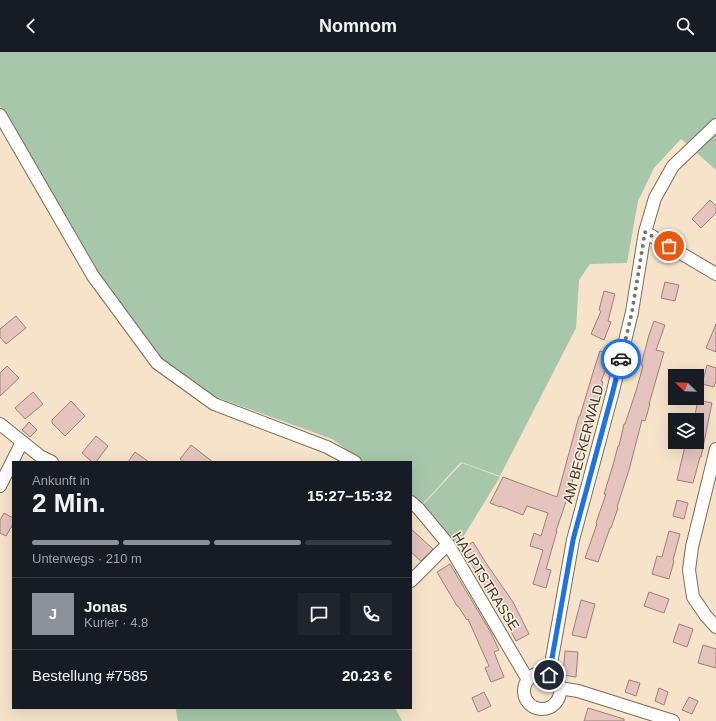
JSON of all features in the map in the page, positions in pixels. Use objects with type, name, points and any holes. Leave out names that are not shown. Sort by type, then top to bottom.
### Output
[{"type":"street","points":[[0,115],[93,276],[157,364],[214,404],[327,448],[353,461]]},
{"type":"street","name":"AM BECKERWALD","points":[[549,675],[573,540],[627,334],[645,232],[655,198],[673,166],[716,125]]},
{"type":"street","points":[[645,232],[716,274]]},
{"type":"street","points":[[0,424],[40,456],[50,461]]},
{"type":"street","points":[[12,461],[22,442]]},
{"type":"street","points":[[716,449],[692,546],[689,570],[693,597],[706,616],[716,627]]},
{"type":"street","points":[[0,486],[12,462]]},
{"type":"street","name":"HAUPTSTRASSE","points":[[412,503],[448,544],[528,680]]},
{"type":"street","points":[[412,580],[448,544]]},
{"type":"street","points":[[538,674],[549,675],[557,682],[560,693],[555,703],[546,708],[541,715],[531,706],[525,697],[525,687],[528,680],[533,676],[538,674]]},
{"type":"street","points":[[559,688],[578,691],[672,721]]},
{"type":"green space","points":[[0,52],[716,52],[716,170],[681,139],[654,168],[638,201],[627,263],[590,264],[579,280],[576,328],[500,476],[461,462],[419,508],[412,501],[412,461],[363,461],[332,439],[216,397],[158,361],[102,279],[0,106]]},
{"type":"green space","points":[[462,463],[500,477],[455,550],[420,508]]},
{"type":"green space","points":[[396,709],[402,721],[178,721],[176,710]]},
{"type":"building","points":[[710,200],[716,206],[716,213],[701,228],[692,219]]},
{"type":"building","points":[[665,282],[679,285],[675,301],[661,298]]},
{"type":"building","points":[[604,291],[615,294],[608,321],[611,322],[604,340],[591,334],[601,311],[599,310]]},
{"type":"building","points":[[16,316],[26,328],[6,344],[0,337],[0,329]]},
{"type":"building","points":[[654,321],[665,325],[656,350],[664,352],[645,421],[642,420],[629,470],[617,507],[618,508],[598,562],[585,558],[606,494],[604,494],[619,446],[624,424],[636,391],[643,366],[641,365]]},
{"type":"building","points":[[716,324],[716,352],[706,348]]},
{"type":"building","points":[[600,351],[612,355],[601,381],[603,382],[583,449],[581,449],[570,490],[556,531],[546,569],[551,570],[546,588],[533,584],[543,550],[530,546],[534,533],[541,536],[548,513],[527,506],[523,515],[490,503],[503,477],[557,497],[579,416]]},
{"type":"building","points":[[707,365],[716,368],[716,380],[714,387],[704,384],[704,376]]},
{"type":"building","points":[[7,366],[19,378],[0,396],[0,373]]},
{"type":"building","points":[[33,392],[43,404],[25,419],[15,408]]},
{"type":"building","points":[[71,401],[85,416],[65,436],[52,423],[52,420]]},
{"type":"building","points":[[704,401],[712,403],[704,442],[704,413],[695,413],[697,405],[704,405]]},
{"type":"building","points":[[29,422],[37,430],[30,437],[22,430]]},
{"type":"building","points":[[96,436],[108,446],[97,461],[91,461],[82,453]]},
{"type":"building","points":[[191,445],[212,461],[183,461],[180,459]]},
{"type":"building","points":[[684,449],[703,449],[693,483],[677,480]]},
{"type":"building","points":[[135,452],[148,461],[129,461]]},
{"type":"building","points":[[677,500],[688,503],[684,519],[673,516]]},
{"type":"building","points":[[4,513],[12,517],[12,526],[6,536],[0,533],[0,520]]},
{"type":"building","points":[[412,530],[433,549],[421,561],[412,553]]},
{"type":"building","points":[[669,531],[680,534],[669,579],[652,574],[657,556],[662,557]]},
{"type":"building","points":[[473,542],[513,602],[529,634],[516,641],[501,612],[502,611],[478,575],[463,548]]},
{"type":"building","points":[[450,564],[490,631],[499,650],[494,652],[504,677],[491,682],[485,668],[489,666],[468,619],[467,620],[457,606],[437,572]]},
{"type":"building","points":[[649,592],[669,599],[664,613],[644,606]]},
{"type":"building","points":[[581,600],[595,604],[586,638],[572,635]]},
{"type":"building","points":[[679,624],[693,629],[687,647],[673,642]]},
{"type":"building","points":[[703,645],[716,649],[716,668],[698,663]]},
{"type":"building","points":[[565,651],[578,652],[576,677],[563,675]]},
{"type":"building","points":[[629,680],[640,683],[636,696],[625,692]]},
{"type":"building","points":[[659,688],[668,692],[664,705],[655,701]]},
{"type":"building","points":[[484,692],[491,706],[478,712],[472,698]]},
{"type":"building","points":[[689,697],[698,701],[692,714],[682,710]]},
{"type":"building","points":[[588,708],[624,719],[624,721],[584,721]]},
{"type":"way so far","points":[[621,359],[632,312],[645,232],[669,246]]},
{"type":"route","points":[[549,675],[573,540],[621,359]]}]
